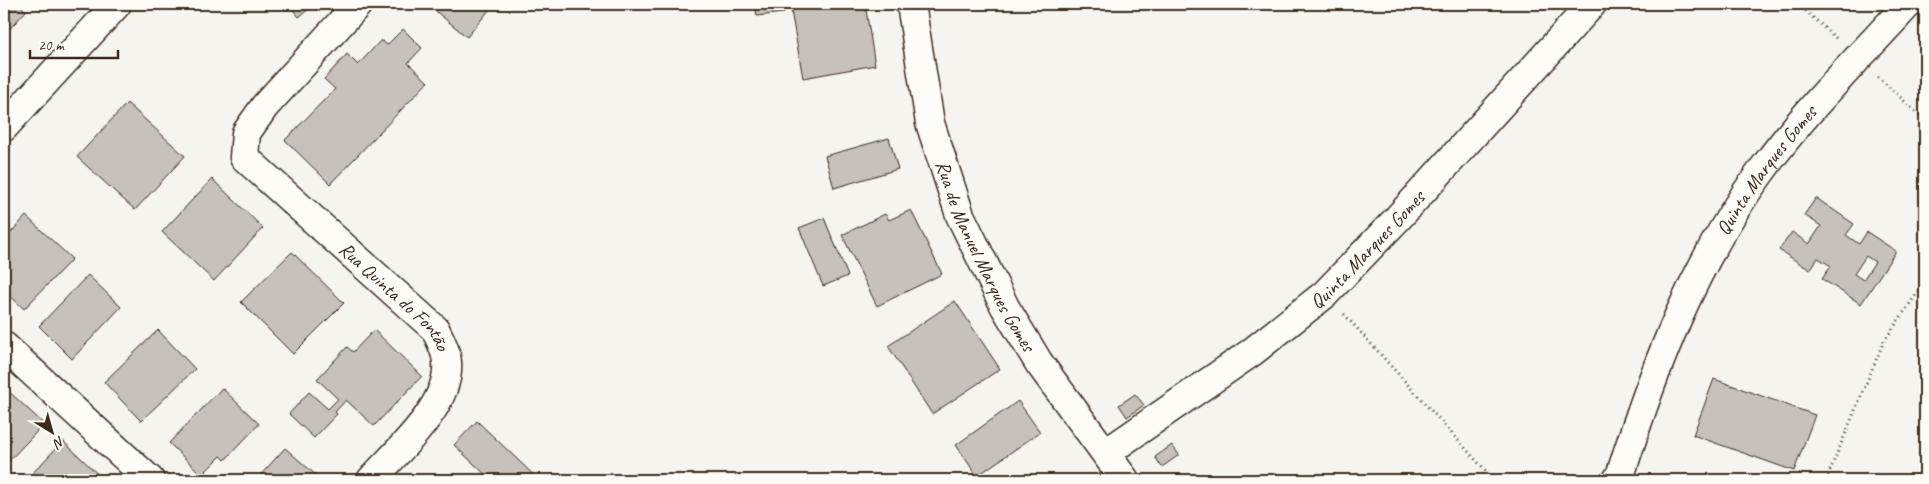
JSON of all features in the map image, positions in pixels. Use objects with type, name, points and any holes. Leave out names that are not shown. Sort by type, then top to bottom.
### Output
[{"type":"street","points":[[4,127],[117,4]]},
{"type":"street","name":"Rua Quinta do Fontão","points":[[358,4],[265,106],[246,133],[244,157],[435,329],[443,346],[447,362],[444,391],[428,416],[371,480]]},
{"type":"street","name":"Rua de Manuel Marques Gomes","points":[[911,4],[930,123],[960,215],[1005,307],[1024,339],[1039,363],[1125,480]]},
{"type":"street","name":"Quinta Marques Gomes","points":[[1106,453],[1252,352],[1325,294],[1398,218],[1592,4]]},
{"type":"street","name":"Quinta Marques Gomes","points":[[1620,478],[1646,396],[1666,344],[1703,264],[1731,215],[1761,171],[1795,128],[1908,4]]},
{"type":"street","points":[[4,346],[150,480]]},
{"type":"path","points":[[1826,480],[1884,341],[1925,282]]},
{"type":"path","points":[[1325,294],[1494,480]]},
{"type":"building","points":[[4,4],[19,4],[26,11],[4,35]]},
{"type":"building","points":[[288,4],[315,4],[299,17]]},
{"type":"building","points":[[427,4],[484,4],[490,9],[467,37]]},
{"type":"building","points":[[755,4],[783,4],[784,13],[757,16]]},
{"type":"building","points":[[865,4],[875,65],[803,78],[790,5]]},
{"type":"building","points":[[403,29],[422,48],[408,63],[428,82],[330,184],[285,140],[335,89],[324,79],[347,54],[358,65],[381,40],[387,45]]},
{"type":"building","points":[[127,103],[185,156],[135,210],[77,157]]},
{"type":"building","points":[[889,138],[898,169],[834,188],[825,156]]},
{"type":"building","points":[[212,179],[263,228],[214,281],[162,232]]},
{"type":"building","points":[[1816,198],[1854,224],[1846,235],[1859,244],[1867,232],[1896,251],[1861,304],[1822,279],[1831,266],[1818,258],[1810,270],[1779,250],[1792,232],[1809,244],[1821,226],[1804,215]],"holes":[[[1866,256],[1875,262],[1863,280],[1854,274]]]},
{"type":"building","points":[[911,210],[942,274],[877,306],[842,235],[885,214],[889,220]]},
{"type":"building","points":[[26,216],[72,259],[24,309],[4,290],[4,240]]},
{"type":"building","points":[[824,218],[848,276],[823,286],[799,228]]},
{"type":"building","points":[[292,252],[344,303],[293,354],[241,302]]},
{"type":"building","points":[[88,275],[121,307],[72,359],[39,326]]},
{"type":"building","points":[[955,301],[1000,369],[932,414],[888,346]]},
{"type":"building","points":[[158,330],[195,369],[141,421],[104,382]]},
{"type":"building","points":[[374,330],[422,376],[374,426],[346,400],[335,412],[337,414],[314,438],[289,414],[309,392],[328,409],[338,399],[317,379],[347,347],[353,352]]},
{"type":"building","points":[[1714,379],[1815,415],[1794,471],[1693,435]]},
{"type":"building","points":[[4,387],[44,424],[7,463],[4,460]]},
{"type":"building","points":[[222,388],[259,424],[225,460],[221,456],[202,475],[169,443]]},
{"type":"building","points":[[1135,394],[1144,405],[1127,417],[1119,405]]},
{"type":"building","points":[[1018,401],[1040,432],[977,476],[956,445]]},
{"type":"building","points":[[477,421],[539,480],[491,480],[454,445]]},
{"type":"building","points":[[63,441],[104,480],[26,480]]},
{"type":"building","points":[[1172,445],[1179,455],[1162,467],[1155,457]]},
{"type":"building","points":[[285,448],[317,476],[313,480],[256,480]]}]
